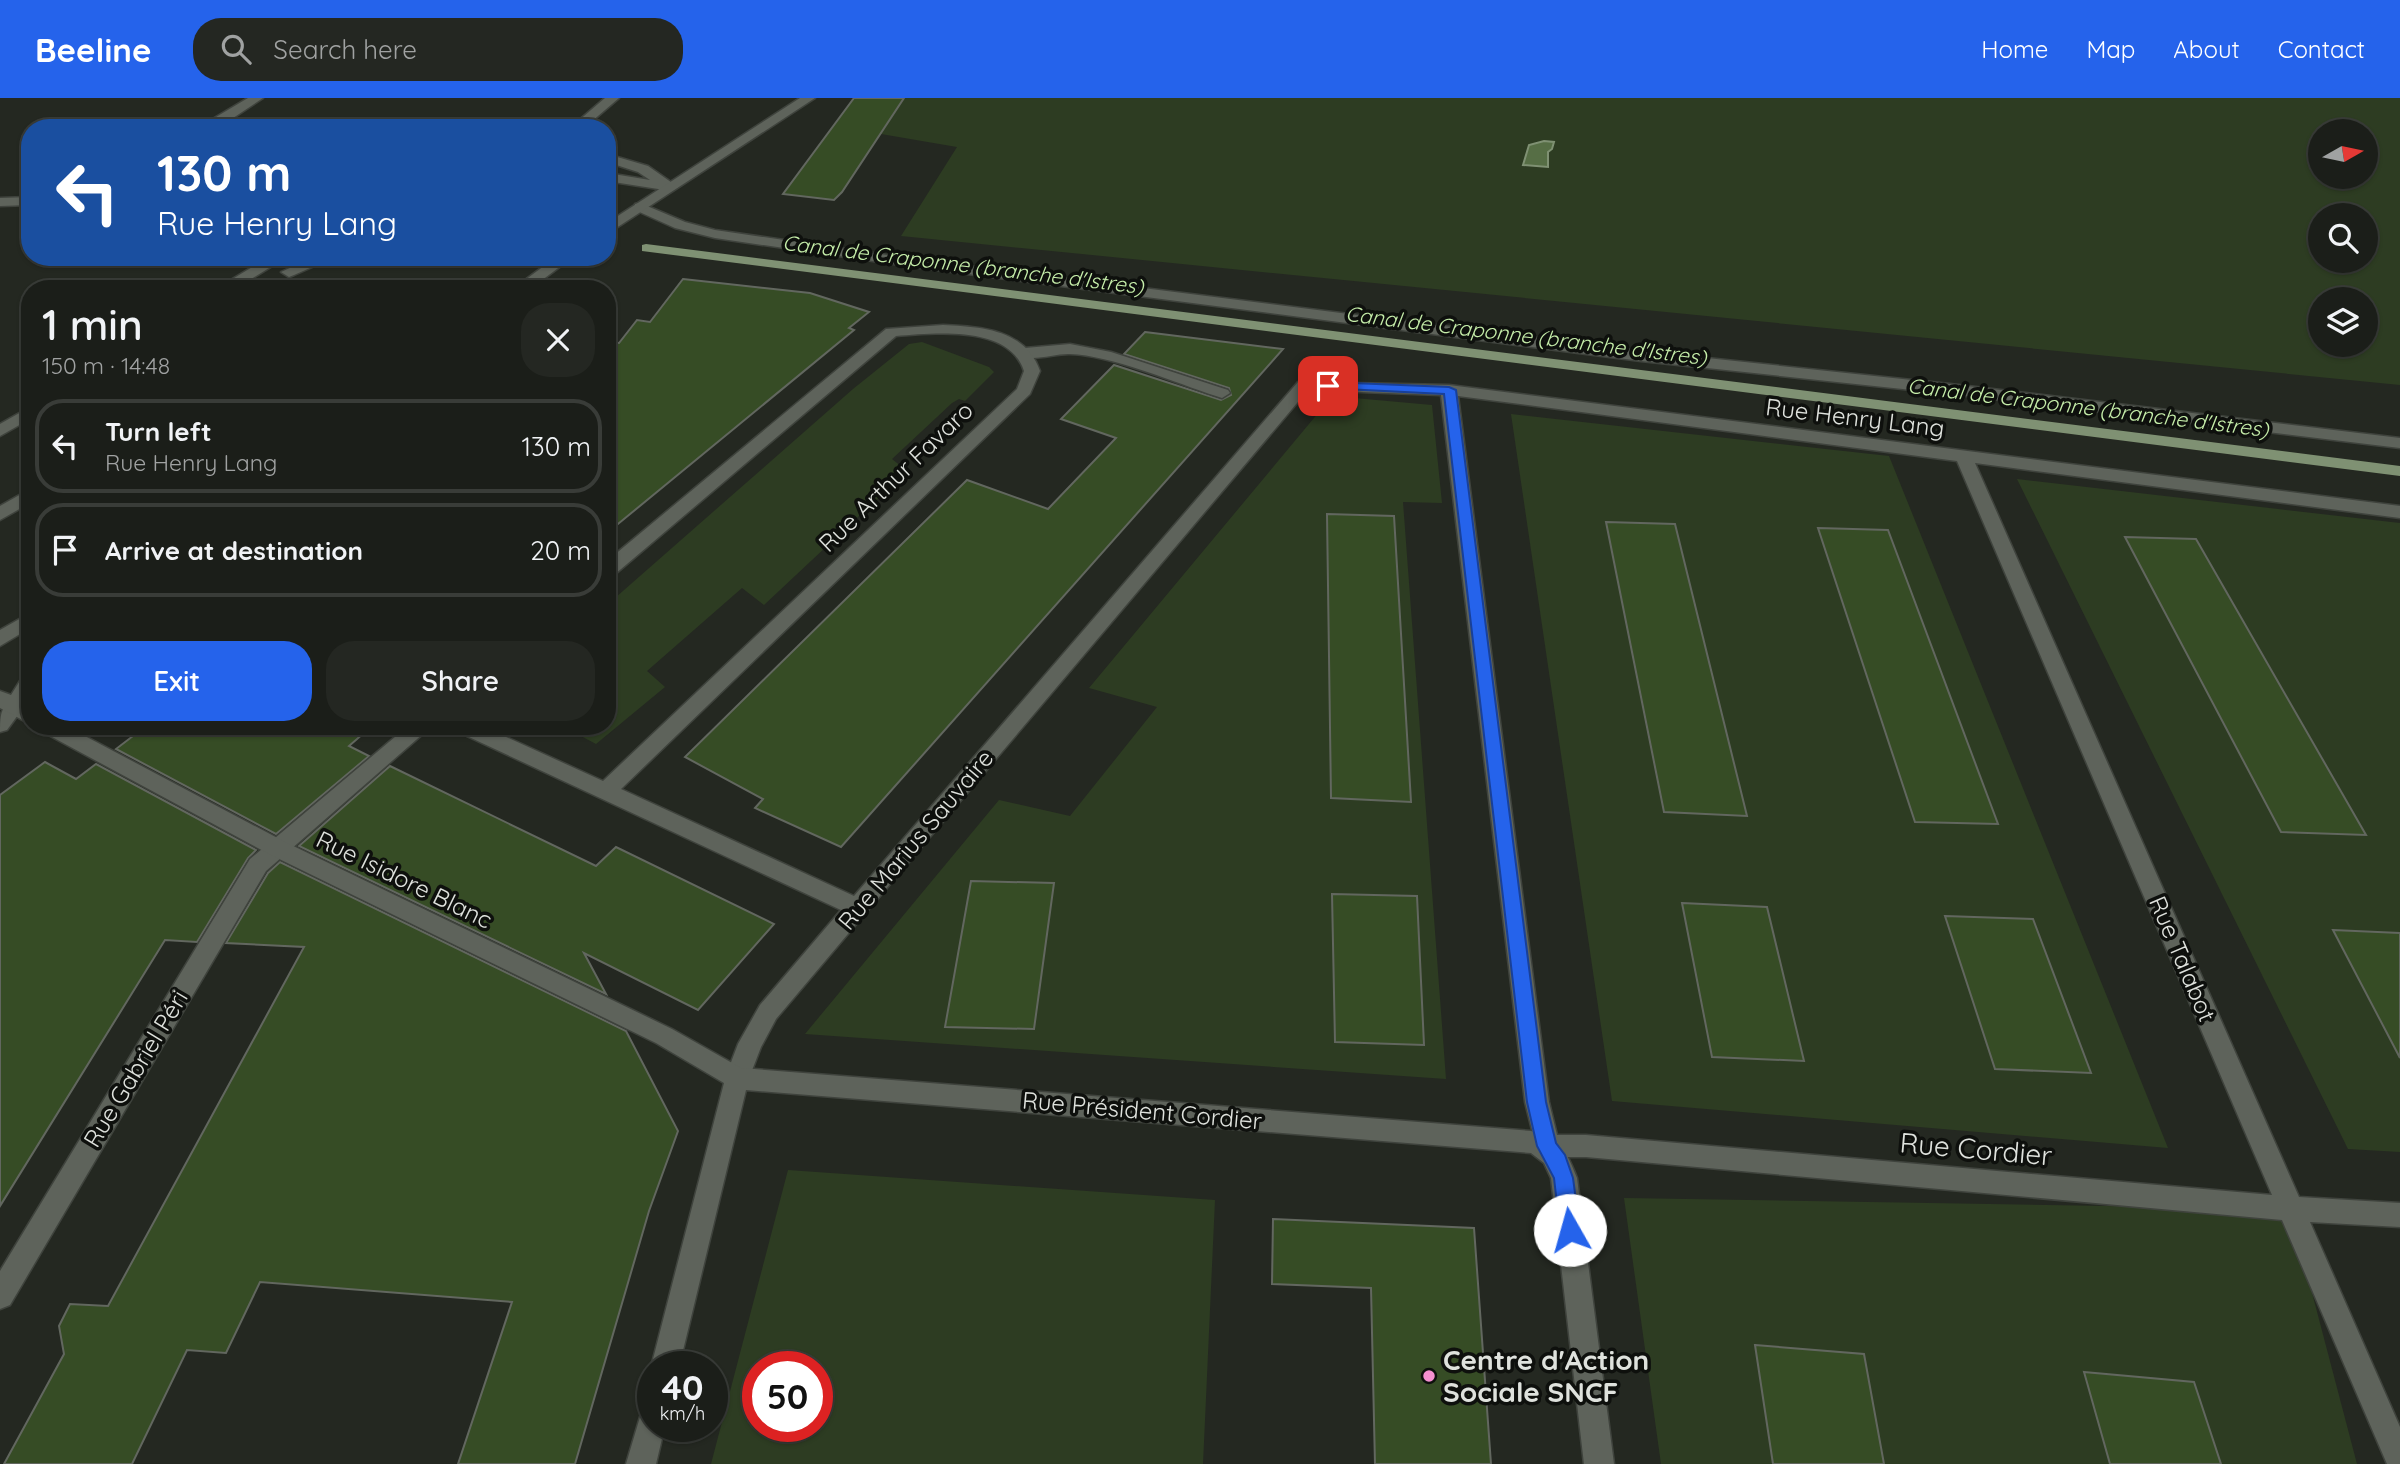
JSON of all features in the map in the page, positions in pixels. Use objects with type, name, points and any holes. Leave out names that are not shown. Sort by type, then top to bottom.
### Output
[{"type":"street","points":[[223,119],[257,98]]},
{"type":"street","points":[[587,119],[613,98]]},
{"type":"street","points":[[616,224],[808,98]]},
{"type":"street","points":[[616,161],[643,169],[671,187]]},
{"type":"street","points":[[616,178],[671,187]]},
{"type":"street","points":[[0,202],[21,201]]},
{"type":"street","points":[[640,207],[680,225],[715,234],[921,264],[1628,355],[1959,390],[2400,443]]},
{"type":"street","points":[[233,280],[249,266]]},
{"type":"street","points":[[289,272],[305,266]]},
{"type":"street","points":[[533,280],[553,266]]},
{"type":"street","points":[[616,563],[892,332],[931,328],[973,332],[1005,341],[1025,353],[1070,349],[1105,355],[1222,393]]},
{"type":"street","name":"Rue Arthur Favaro","points":[[606,791],[1024,391],[1032,371],[1025,353]]},
{"type":"street","name":"Rue Henry Lang","points":[[1304,385],[1449,390],[2400,512]]},
{"type":"street","name":"Rue Marius Sauvaire","points":[[669,1351],[737,1078],[750,1044],[768,1012],[1304,385]]},
{"type":"street","points":[[1449,390],[1537,1102],[1547,1146],[1558,1161],[1564,1178],[1599,1464]]},
{"type":"street","points":[[0,432],[21,418]]},
{"type":"street","name":"Rue Talabot","points":[[1964,457],[2400,1461]]},
{"type":"street","points":[[0,514],[21,501]]},
{"type":"street","points":[[0,639],[21,625]]},
{"type":"street","points":[[0,725],[14,708]]},
{"type":"street","name":"Rue Isidore Blanc","points":[[65,735],[277,848],[664,1036],[737,1078]]},
{"type":"street","points":[[277,848],[411,735]]},
{"type":"street","points":[[483,735],[858,908]]},
{"type":"street","name":"Rue Gabriel Péri","points":[[0,1296],[258,865],[277,848]]},
{"type":"street","name":"Rue Président Cordier","points":[[737,1078],[1531,1142],[1547,1146]]},
{"type":"street","name":"Rue Cordier","points":[[1547,1146],[1586,1146],[2290,1209],[2400,1215]]},
{"type":"street","points":[[641,1464],[647,1442]]},
{"type":"shaded area","points":[[877,98],[2400,98],[2400,385],[901,236],[957,147],[840,127]]},
{"type":"shaded area","points":[[1544,141],[1554,142],[1548,152],[1548,167],[1523,165],[1529,145]]},
{"type":"shaded area","points":[[922,342],[989,367],[994,372],[965,401],[959,399],[952,403],[892,459],[907,471],[764,605],[742,588],[647,671],[665,687],[616,727],[616,597],[853,389],[909,344]]},
{"type":"shaded area","points":[[1343,397],[1432,405],[1442,503],[1403,502],[1446,1079],[805,1034],[999,800],[1070,816],[1157,707],[1089,688],[1329,400]]},
{"type":"shaded area","points":[[1511,414],[1889,456],[2168,1148],[1612,1101]]},
{"type":"shaded area","points":[[2017,479],[2400,523],[2400,1152],[2348,1149]]},
{"type":"shaded area","points":[[579,735],[607,735],[596,744]]},
{"type":"shaded area","points":[[788,1170],[1215,1200],[1203,1464],[711,1464],[717,1442],[728,1442],[728,1399]]},
{"type":"shaded area","points":[[1624,1198],[2290,1209],[2357,1464],[1661,1464]]},
{"type":"building","points":[[854,98],[904,98],[834,200],[783,194]]},
{"type":"building","points":[[683,279],[810,293],[869,312],[849,328],[854,330],[616,526],[616,343],[619,343],[637,320],[650,322]]},
{"type":"building","points":[[1145,332],[1283,349],[841,847],[755,808],[763,799],[685,757],[967,480],[1048,509],[1116,438],[1061,419],[1114,365],[1221,400],[1231,395],[1229,388],[1124,354]]},
{"type":"building","points":[[1327,514],[1394,516],[1411,802],[1331,798]]},
{"type":"building","points":[[1606,522],[1675,524],[1747,816],[1664,812]]},
{"type":"building","points":[[1818,528],[1888,530],[1998,824],[1915,822]]},
{"type":"building","points":[[2125,537],[2196,539],[2366,835],[2281,832]]},
{"type":"building","points":[[134,735],[362,735],[349,746],[369,756],[276,834],[116,749]]},
{"type":"building","points":[[45,762],[76,779],[96,764],[256,850],[248,858],[197,942],[165,940],[0,1206],[0,795]]},
{"type":"building","points":[[390,766],[596,866],[616,847],[774,924],[698,1010],[584,953],[606,994],[299,846]]},
{"type":"building","points":[[280,862],[626,1031],[678,1131],[649,1211],[575,1464],[458,1464],[512,1302],[260,1282],[226,1353],[187,1350],[132,1464],[4,1464],[64,1354],[59,1326],[70,1304],[108,1306],[304,947],[226,943],[268,873]]},
{"type":"building","points":[[971,881],[1054,883],[1034,1029],[945,1027]]},
{"type":"building","points":[[1332,894],[1417,896],[1424,1045],[1335,1042]]},
{"type":"building","points":[[1682,903],[1767,907],[1804,1061],[1712,1057]]},
{"type":"building","points":[[1945,916],[2033,919],[2091,1073],[1995,1069]]},
{"type":"building","points":[[2333,930],[2400,933],[2400,1058]]},
{"type":"building","name":"Centre d'Action Sociale SNCF","points":[[1273,1219],[1474,1228],[1491,1464],[1375,1464],[1371,1288],[1272,1284]]},
{"type":"building","points":[[1755,1345],[1864,1354],[1884,1464],[1773,1464]]},
{"type":"building","points":[[2084,1372],[2194,1382],[2221,1464],[2110,1464]]},
{"type":"waterway","name":"Canal de Craponne (branche d'Istres)","points":[[646,248],[2400,471]]},
{"type":"place","name":"Centre d'Action Sociale SNCF","points":[[1429,1376]]},
{"type":"route","points":[[1328,386],[1449,390],[1537,1102],[1547,1146],[1558,1161],[1564,1178],[1570,1230]]}]
